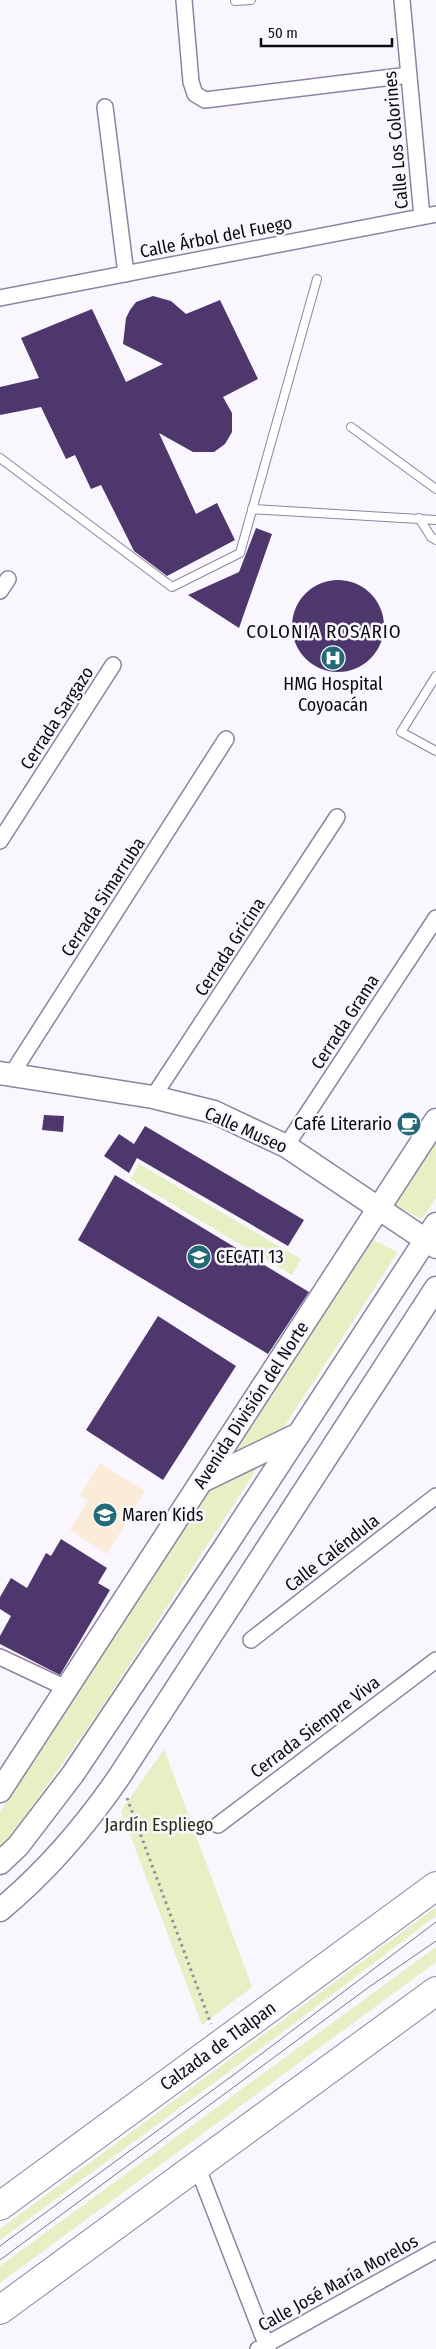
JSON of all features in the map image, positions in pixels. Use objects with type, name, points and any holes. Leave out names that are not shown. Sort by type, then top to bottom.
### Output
[{"type":"highway","name":"Calzada de Tlalpan","points":[[0,2206],[436,1886]]},
{"type":"highway","points":[[0,2310],[436,1991]]},
{"type":"main road","name":"Calle Museo","points":[[6,1074],[153,1097],[214,1112],[286,1146],[378,1209],[432,1237]]},
{"type":"main road","name":"Avenida División del Norte","points":[[0,1791],[68,1690],[436,1120]]},
{"type":"main road","points":[[0,1862],[18,1846],[73,1774],[432,1237]]},
{"type":"main road","points":[[0,1910],[60,1851],[98,1807],[436,1288]]},
{"type":"main road","points":[[203,1480],[300,1433]]},
{"type":"street","points":[[184,0],[191,82],[196,94],[205,100],[408,75]]},
{"type":"street","name":"Calle Los Colorines","points":[[402,0],[408,75],[429,215]]},
{"type":"street","points":[[104,108],[126,274]]},
{"type":"street","name":"Calle Árbol del Fuego","points":[[2,298],[429,215]]},
{"type":"street","name":"Cerrada Sargazo","points":[[0,841],[114,665]]},
{"type":"street","name":"Cerrada Simarruba","points":[[6,1074],[226,739]]},
{"type":"street","name":"Cerrada Gricina","points":[[153,1097],[337,817]]},
{"type":"street","name":"Cerrada Grama","points":[[286,1146],[436,918]]},
{"type":"street","name":"Calle Caléndula","points":[[251,1640],[436,1496]]},
{"type":"street","points":[[0,1657],[68,1690]]},
{"type":"street","name":"Cerrada Siempre Viva","points":[[218,1825],[436,1660]]},
{"type":"street","points":[[196,2166],[264,2348]]},
{"type":"street","name":"Calle José María Morelos","points":[[264,2348],[436,2250]]},
{"type":"lane","points":[[235,1],[251,0]]},
{"type":"lane","points":[[0,458],[172,587],[240,553],[317,279]]},
{"type":"lane","points":[[351,427],[436,489]]},
{"type":"lane","points":[[252,508],[436,520]]},
{"type":"lane","points":[[419,518],[431,537],[436,540]]},
{"type":"lane","points":[[436,676],[401,732],[436,751]]},
{"type":"path","points":[[119,1777],[219,2046]]},
{"type":"shaded area","name":"Maren Kids","points":[[100,1463],[145,1491],[107,1554],[70,1530],[88,1501],[80,1495]]},
{"type":"green space","points":[[436,1135],[436,1198],[422,1219],[391,1204]]},
{"type":"green space","points":[[139,1164],[301,1259],[292,1275],[130,1179]]},
{"type":"green space","points":[[373,1240],[398,1252],[98,1713],[12,1835],[0,1846],[0,1812]]},
{"type":"green space","name":"Jardín Espliego","points":[[164,1749],[252,1987],[202,2025],[121,1811]]},
{"type":"green space","points":[[436,1907],[436,1916],[271,2041],[0,2240],[0,2229]]},
{"type":"green space","points":[[436,1947],[436,1962],[0,2283],[0,2266]]},
{"type":"building","points":[[153,296],[171,301],[186,314],[220,300],[258,379],[223,397],[232,413],[232,432],[225,444],[214,452],[193,452],[159,433],[196,514],[217,503],[235,540],[167,576],[134,551],[101,485],[91,489],[75,455],[66,459],[41,407],[0,415],[0,387],[39,378],[21,338],[92,309],[126,382],[163,364],[123,344],[126,318],[130,310],[136,302]]},
{"type":"building","points":[[256,528],[272,534],[239,628],[188,595],[239,572]]},
{"type":"building","points":[[338,580],[356,584],[370,594],[380,608],[384,626],[380,644],[370,658],[356,668],[338,672],[320,668],[306,658],[296,644],[292,626],[296,608],[306,594],[320,584]]},
{"type":"building","points":[[44,1115],[64,1116],[63,1132],[42,1130]]},
{"type":"building","points":[[145,1126],[304,1220],[288,1246],[137,1158],[129,1173],[104,1156],[119,1134],[134,1144]]},
{"type":"building","name":"CECATI 13","points":[[115,1175],[309,1292],[268,1354],[78,1240]]},
{"type":"building","points":[[158,1316],[236,1366],[163,1480],[86,1430]]},
{"type":"building","points":[[61,1539],[107,1568],[98,1583],[110,1590],[60,1675],[0,1644],[0,1636],[11,1616],[0,1609],[0,1597],[11,1578],[27,1588],[46,1553],[51,1556]]},
{"type":"tram line","points":[[0,2246],[236,2073],[436,1922]]},
{"type":"tram line","points":[[0,2260],[369,1987],[436,1941]]},
{"type":"place","name":"HMG Hospital Coyoacán","points":[[333,658]]},
{"type":"place","name":"Café Literario","points":[[409,1124]]},
{"type":"place","name":"CECATI 13","points":[[199,1257]]},
{"type":"place","name":"Maren Kids","points":[[105,1515]]},
{"type":"district","name":"COLONIA ROSARIO","points":[[324,631]]}]
